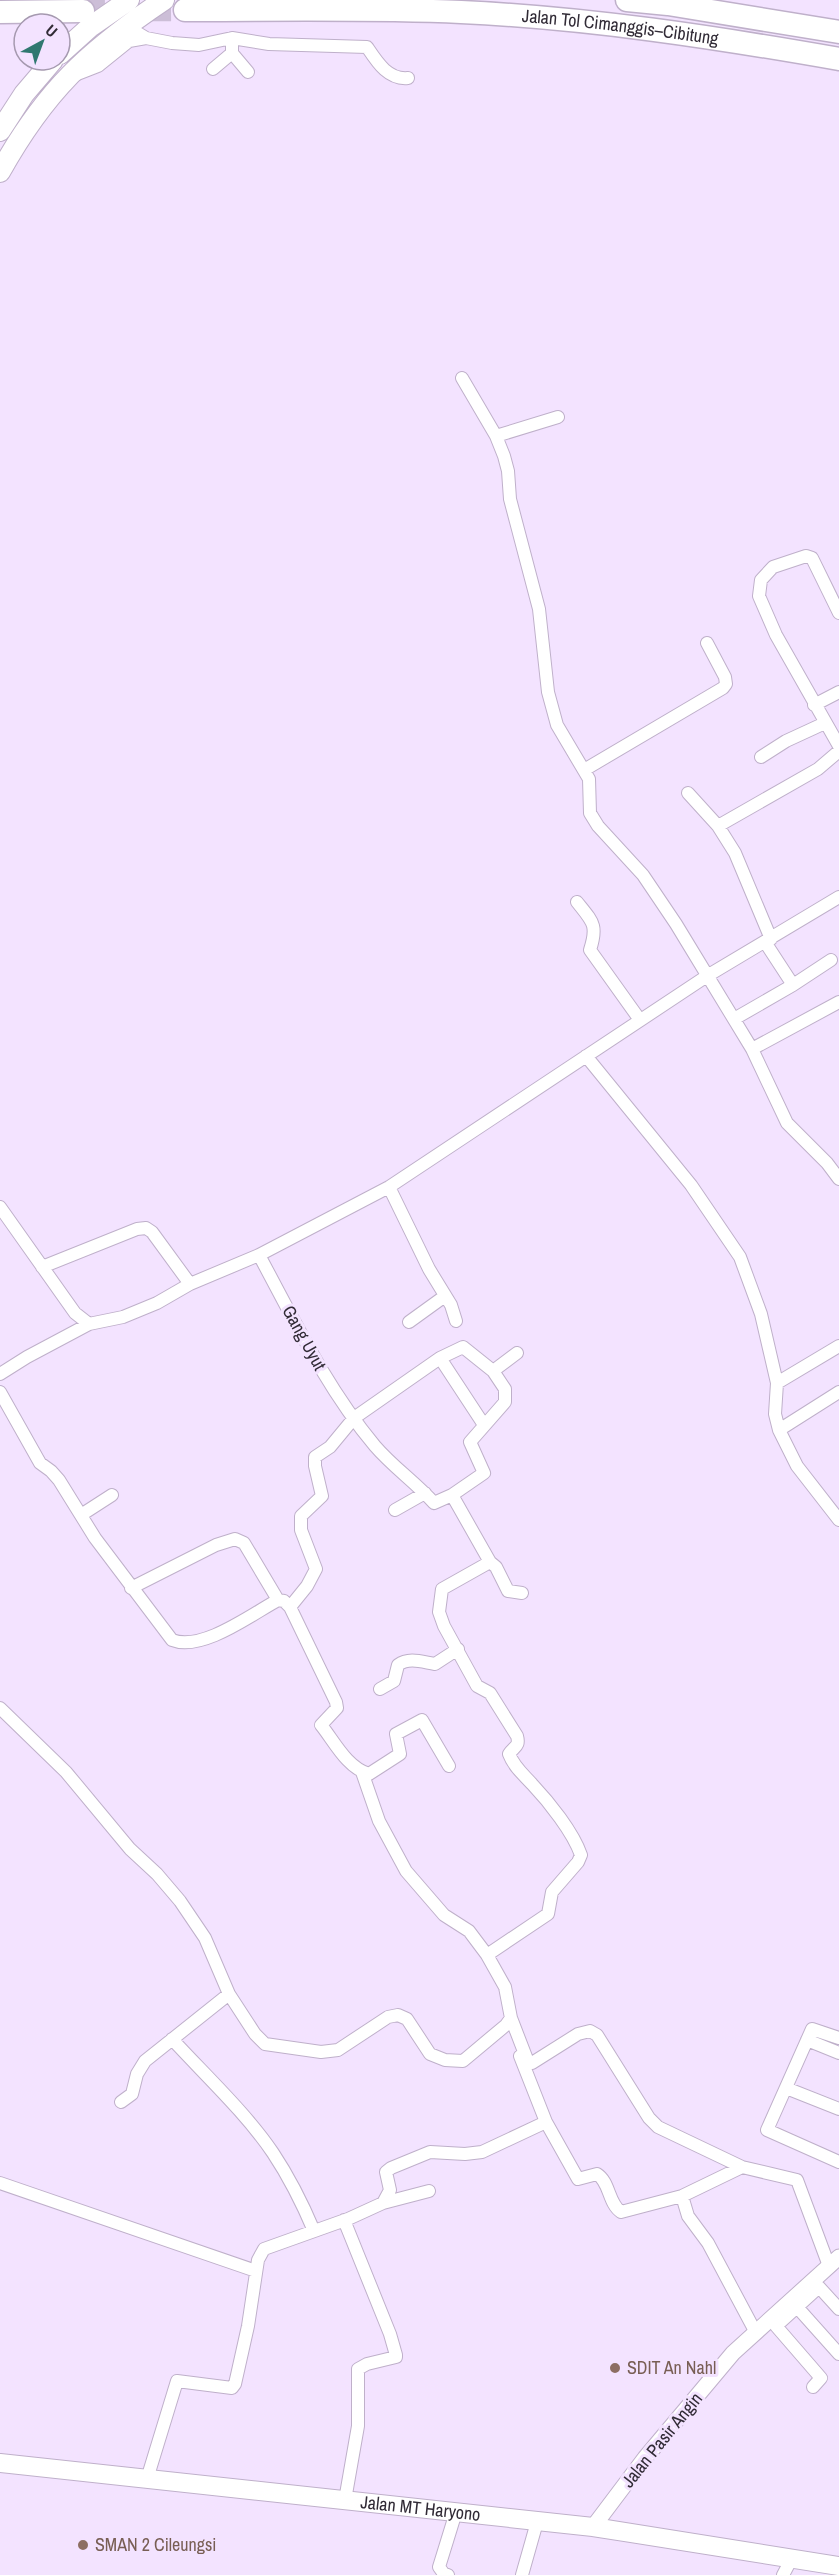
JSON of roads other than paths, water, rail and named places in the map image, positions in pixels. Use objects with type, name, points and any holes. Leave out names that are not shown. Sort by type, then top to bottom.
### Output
[{"type":"highway","name":"Jalan Tol Cimanggis–Cibitung","points":[[627,0],[679,6],[839,32]]},
{"type":"highway","name":"Jalan Tol Cimanggis–Cibitung","points":[[185,10],[354,9],[462,12],[665,30],[839,59]]},
{"type":"highway","points":[[0,12],[83,11]]},
{"type":"highway","points":[[754,44],[839,72]]},
{"type":"main road","points":[[72,43],[90,27],[129,0]]},
{"type":"main road","points":[[0,172],[5,150],[65,79],[95,50],[164,0]]},
{"type":"main road","points":[[0,131],[24,94],[43,72]]},
{"type":"main road","name":"Jalan MT Haryono","points":[[0,2463],[593,2527],[839,2566]]},
{"type":"street","points":[[126,26],[146,38]]},
{"type":"street","points":[[65,79],[98,66],[129,41],[146,38],[199,45],[232,38],[269,44],[367,47],[385,71],[400,79],[408,78]]},
{"type":"street","points":[[232,38],[232,53],[248,72]]},
{"type":"street","points":[[213,69],[232,53]]},
{"type":"street","points":[[462,378],[496,436],[508,471],[510,499],[539,609],[548,692],[557,725],[571,752],[585,770],[591,792],[588,807],[597,826],[643,876],[676,924],[752,1048],[786,1123],[827,1162],[839,1179]]},
{"type":"street","points":[[496,436],[558,417]]},
{"type":"street","points":[[839,613],[812,558],[806,556],[773,567],[761,580],[759,596],[776,635],[839,746]]},
{"type":"street","points":[[585,770],[723,688],[726,684],[725,677],[707,643]]},
{"type":"street","points":[[814,705],[839,692]]},
{"type":"street","points":[[761,757],[786,741],[825,723]]},
{"type":"street","points":[[718,826],[818,769],[839,751]]},
{"type":"street","points":[[688,793],[718,826],[735,853],[768,940],[794,985]]},
{"type":"street","points":[[0,1374],[89,1324],[123,1317],[157,1303],[190,1284],[259,1255],[389,1187],[456,1145],[707,976],[839,897]]},
{"type":"street","points":[[577,902],[594,922],[595,933],[590,950],[640,1020]]},
{"type":"street","points":[[734,1019],[794,985],[831,960]]},
{"type":"street","points":[[752,1048],[839,1002]]},
{"type":"street","points":[[586,1056],[691,1185],[740,1257],[761,1314],[777,1383],[775,1414],[779,1430],[797,1466],[839,1520]]},
{"type":"street","points":[[389,1187],[456,1321]]},
{"type":"street","points":[[0,1206],[75,1313],[89,1324]]},
{"type":"street","points":[[42,1267],[136,1229],[146,1228],[152,1232],[190,1284]]},
{"type":"street","name":"Gang Uyut","points":[[259,1255],[319,1366],[354,1418],[397,1471],[425,1493]]},
{"type":"street","points":[[409,1322],[445,1296]]},
{"type":"street","points":[[777,1383],[839,1346]]},
{"type":"street","points":[[290,1607],[307,1586],[316,1569],[301,1530],[301,1516],[322,1496],[315,1457],[330,1447],[354,1418],[440,1358],[463,1347],[493,1371],[505,1389],[505,1402],[470,1442],[484,1473],[452,1495],[434,1503],[425,1493],[395,1510]]},
{"type":"street","points":[[493,1371],[517,1353]]},
{"type":"street","points":[[440,1358],[484,1425]]},
{"type":"street","points":[[0,1392],[40,1463],[59,1480],[131,1588],[165,1634],[179,1643],[212,1636],[278,1600],[284,1601],[290,1607],[337,1705],[321,1725],[338,1749],[362,1772],[379,1821],[406,1870],[437,1908],[469,1931],[487,1955],[505,1987],[509,2021],[546,2122],[578,2179],[597,2174],[602,2176],[615,2208],[621,2212],[682,2196],[742,2167]]},
{"type":"street","points":[[779,1430],[839,1392]]},
{"type":"street","points":[[452,1495],[508,1591],[522,1593]]},
{"type":"street","points":[[81,1515],[112,1496]]},
{"type":"street","points":[[131,1588],[216,1545],[235,1539],[244,1543],[278,1600]]},
{"type":"street","points":[[487,1955],[548,1914],[552,1891],[578,1862],[581,1855],[555,1812],[513,1765],[509,1754],[517,1748],[519,1742],[517,1736],[490,1693],[477,1686],[439,1617],[442,1589],[490,1562]]},
{"type":"street","points":[[380,1689],[394,1681],[398,1665],[402,1662],[409,1660],[435,1664],[458,1649]]},
{"type":"street","points":[[0,1707],[66,1772],[130,1849],[157,1874],[180,1901],[205,1938],[229,1994],[255,2034],[265,2044],[321,2052],[338,2050],[388,2017],[398,2015],[407,2019],[430,2054],[445,2060],[463,2061],[509,2021]]},
{"type":"street","points":[[362,1772],[369,1774],[400,1754],[400,1743],[396,1734],[422,1720],[442,1750],[449,1766]]},
{"type":"street","points":[[121,2102],[132,2094],[140,2067],[229,1994]]},
{"type":"street","points":[[509,2021],[529,2063],[578,2034],[590,2031],[597,2035],[653,2123],[742,2167],[797,2180],[836,2261]]},
{"type":"street","points":[[839,2038],[812,2029],[767,2130],[839,2162]]},
{"type":"street","points":[[172,2039],[274,2154],[303,2205],[314,2231]]},
{"type":"street","points":[[807,2040],[839,2053]]},
{"type":"street","points":[[786,2088],[839,2109]]},
{"type":"street","points":[[383,2203],[390,2190],[386,2172],[391,2168],[430,2152],[465,2154],[482,2152],[546,2122]]},
{"type":"street","points":[[0,2183],[256,2271]]},
{"type":"street","points":[[147,2479],[177,2381],[232,2388],[235,2384],[248,2326],[258,2260],[264,2249],[383,2203],[429,2191]]},
{"type":"street","points":[[682,2196],[687,2216],[708,2242],[755,2331]]},
{"type":"street","points":[[344,2220],[390,2334],[396,2355],[396,2357],[367,2364],[358,2369],[358,2426],[345,2500]]},
{"type":"street","name":"Jalan Pasir Angin","points":[[593,2527],[645,2458],[734,2353],[755,2331],[836,2261]]},
{"type":"street","points":[[813,2387],[821,2378],[776,2326],[819,2287],[839,2309]]},
{"type":"street","points":[[797,2307],[839,2354]]},
{"type":"street","points":[[448,2575],[439,2568],[456,2512]]},
{"type":"street","points":[[522,2575],[537,2522]]},
{"type":"street","points":[[783,2575],[792,2558]]},
{"type":"tunnel","points":[[83,11],[185,10]]},
{"type":"place","name":"SDIT An Nahl","points":[[615,2368]]},
{"type":"place","name":"SMAN 2 Cileungsi","points":[[83,2545]]}]
